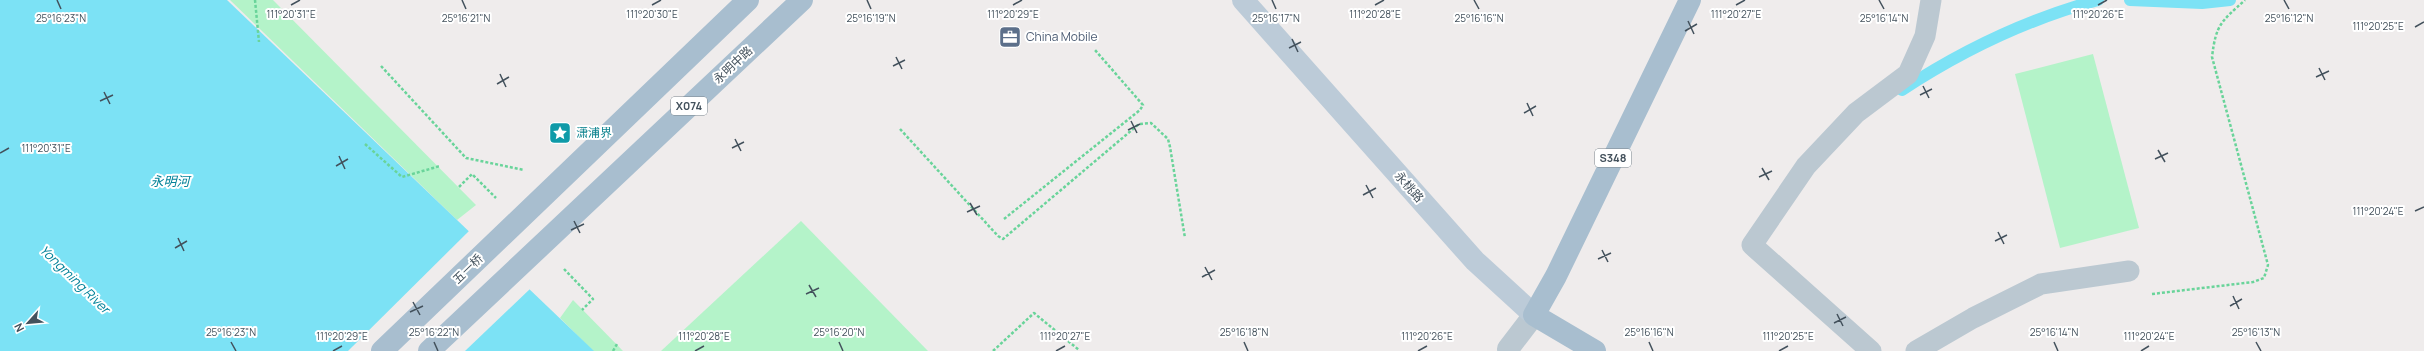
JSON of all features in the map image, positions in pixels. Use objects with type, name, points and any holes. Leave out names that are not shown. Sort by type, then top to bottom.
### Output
[{"type":"main road","name":"五一桥","points":[[382,351],[748,0]]},
{"type":"main road","name":"永明中路","points":[[428,351],[802,0]]},
{"type":"main road","name":"永桃路","points":[[1243,0],[1476,261],[1534,315],[1595,351]]},
{"type":"main road","name":"S348","points":[[1534,315],[1556,276],[1690,0]]},
{"type":"street","points":[[1508,349],[1534,315]]},
{"type":"lane","points":[[1871,351],[1752,245],[1806,166],[1856,113],[1908,74],[1925,36],[1931,0]]},
{"type":"lane","points":[[1916,351],[1973,318],[2041,284],[2129,271]]},
{"type":"path","points":[[255,0],[259,42]]},
{"type":"path","points":[[2146,294],[2253,282],[2264,278],[2268,266],[2212,57],[2215,32],[2229,14],[2244,0]]},
{"type":"path","points":[[1004,219],[1140,110],[1143,105],[1094,50]]},
{"type":"path","points":[[381,66],[466,158],[531,171]]},
{"type":"path","points":[[900,130],[998,236],[1003,239],[1139,124],[1152,123],[1168,139],[1185,238]]},
{"type":"path","points":[[365,144],[402,178],[440,166]]},
{"type":"path","points":[[993,351],[1034,314],[1079,350]]},
{"type":"path","points":[[613,351],[617,344]]},
{"type":"green space","points":[[230,0],[273,0],[476,205],[457,220]]},
{"type":"green space","points":[[2093,54],[2139,228],[2060,248],[2015,74]]},
{"type":"green space","points":[[801,221],[928,351],[661,351]]},
{"type":"green space","points":[[573,300],[623,351],[593,351],[560,318]]},
{"type":"water","name":"永明河","points":[[0,0],[227,0],[594,351],[0,351]]},
{"type":"pier","points":[[470,230],[531,288],[465,351],[348,351]]},
{"type":"waterway","points":[[1902,90],[1925,75],[1997,37],[2046,16],[2098,0]]},
{"type":"waterway","points":[[2130,0],[2202,3],[2230,0]]},
{"type":"place","name":"China Mobile","points":[[1010,37]]},
{"type":"place","name":"潇浦界","points":[[560,133]]},
{"type":"water label","name":"Yongming River","points":[[75,279]]}]
